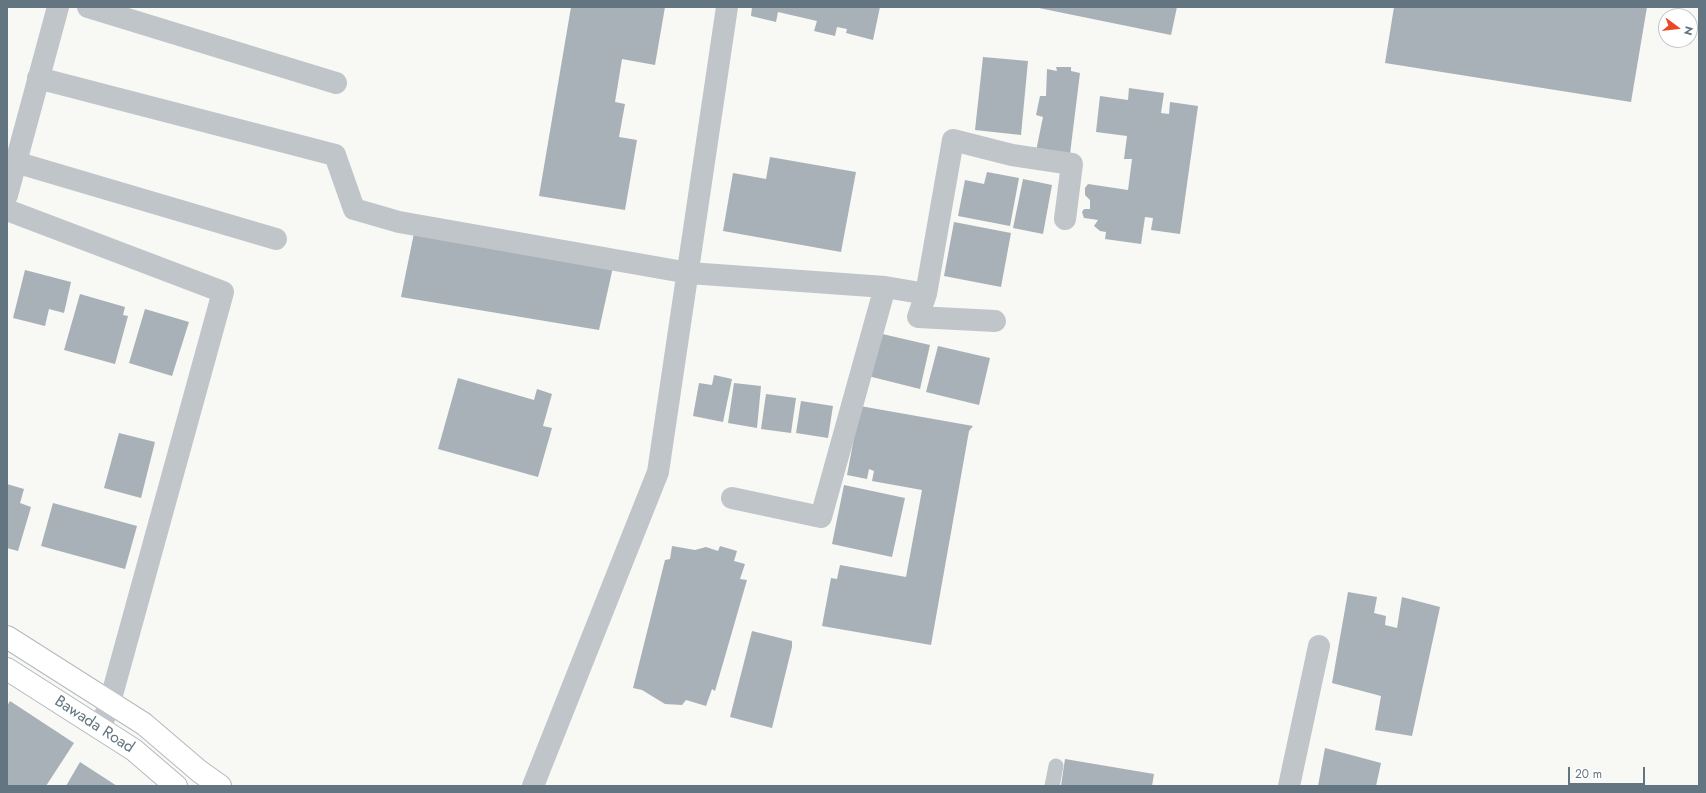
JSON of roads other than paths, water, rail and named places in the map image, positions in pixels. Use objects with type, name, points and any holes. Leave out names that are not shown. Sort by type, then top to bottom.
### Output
[{"type":"main road","points":[[7,637],[144,724],[199,771],[220,786]]},
{"type":"main road","name":"Bawada Road","points":[[7,669],[134,750],[176,786]]},
{"type":"street","points":[[7,195],[58,7]]},
{"type":"street","points":[[88,7],[336,83]]},
{"type":"street","points":[[533,786],[658,472],[689,273],[727,7]]},
{"type":"street","points":[[38,78],[336,155],[354,209],[398,222],[689,273],[885,287],[926,294]]},
{"type":"street","points":[[995,321],[918,317],[926,294],[953,140],[1012,155],[1072,164],[1065,219]]},
{"type":"street","points":[[16,162],[276,239]]},
{"type":"street","points":[[7,210],[224,292],[110,702],[100,729]]},
{"type":"street","points":[[732,498],[821,517],[885,287]]},
{"type":"street","points":[[1289,786],[1319,646]]},
{"type":"lane","points":[[1052,786],[1056,766]]}]
